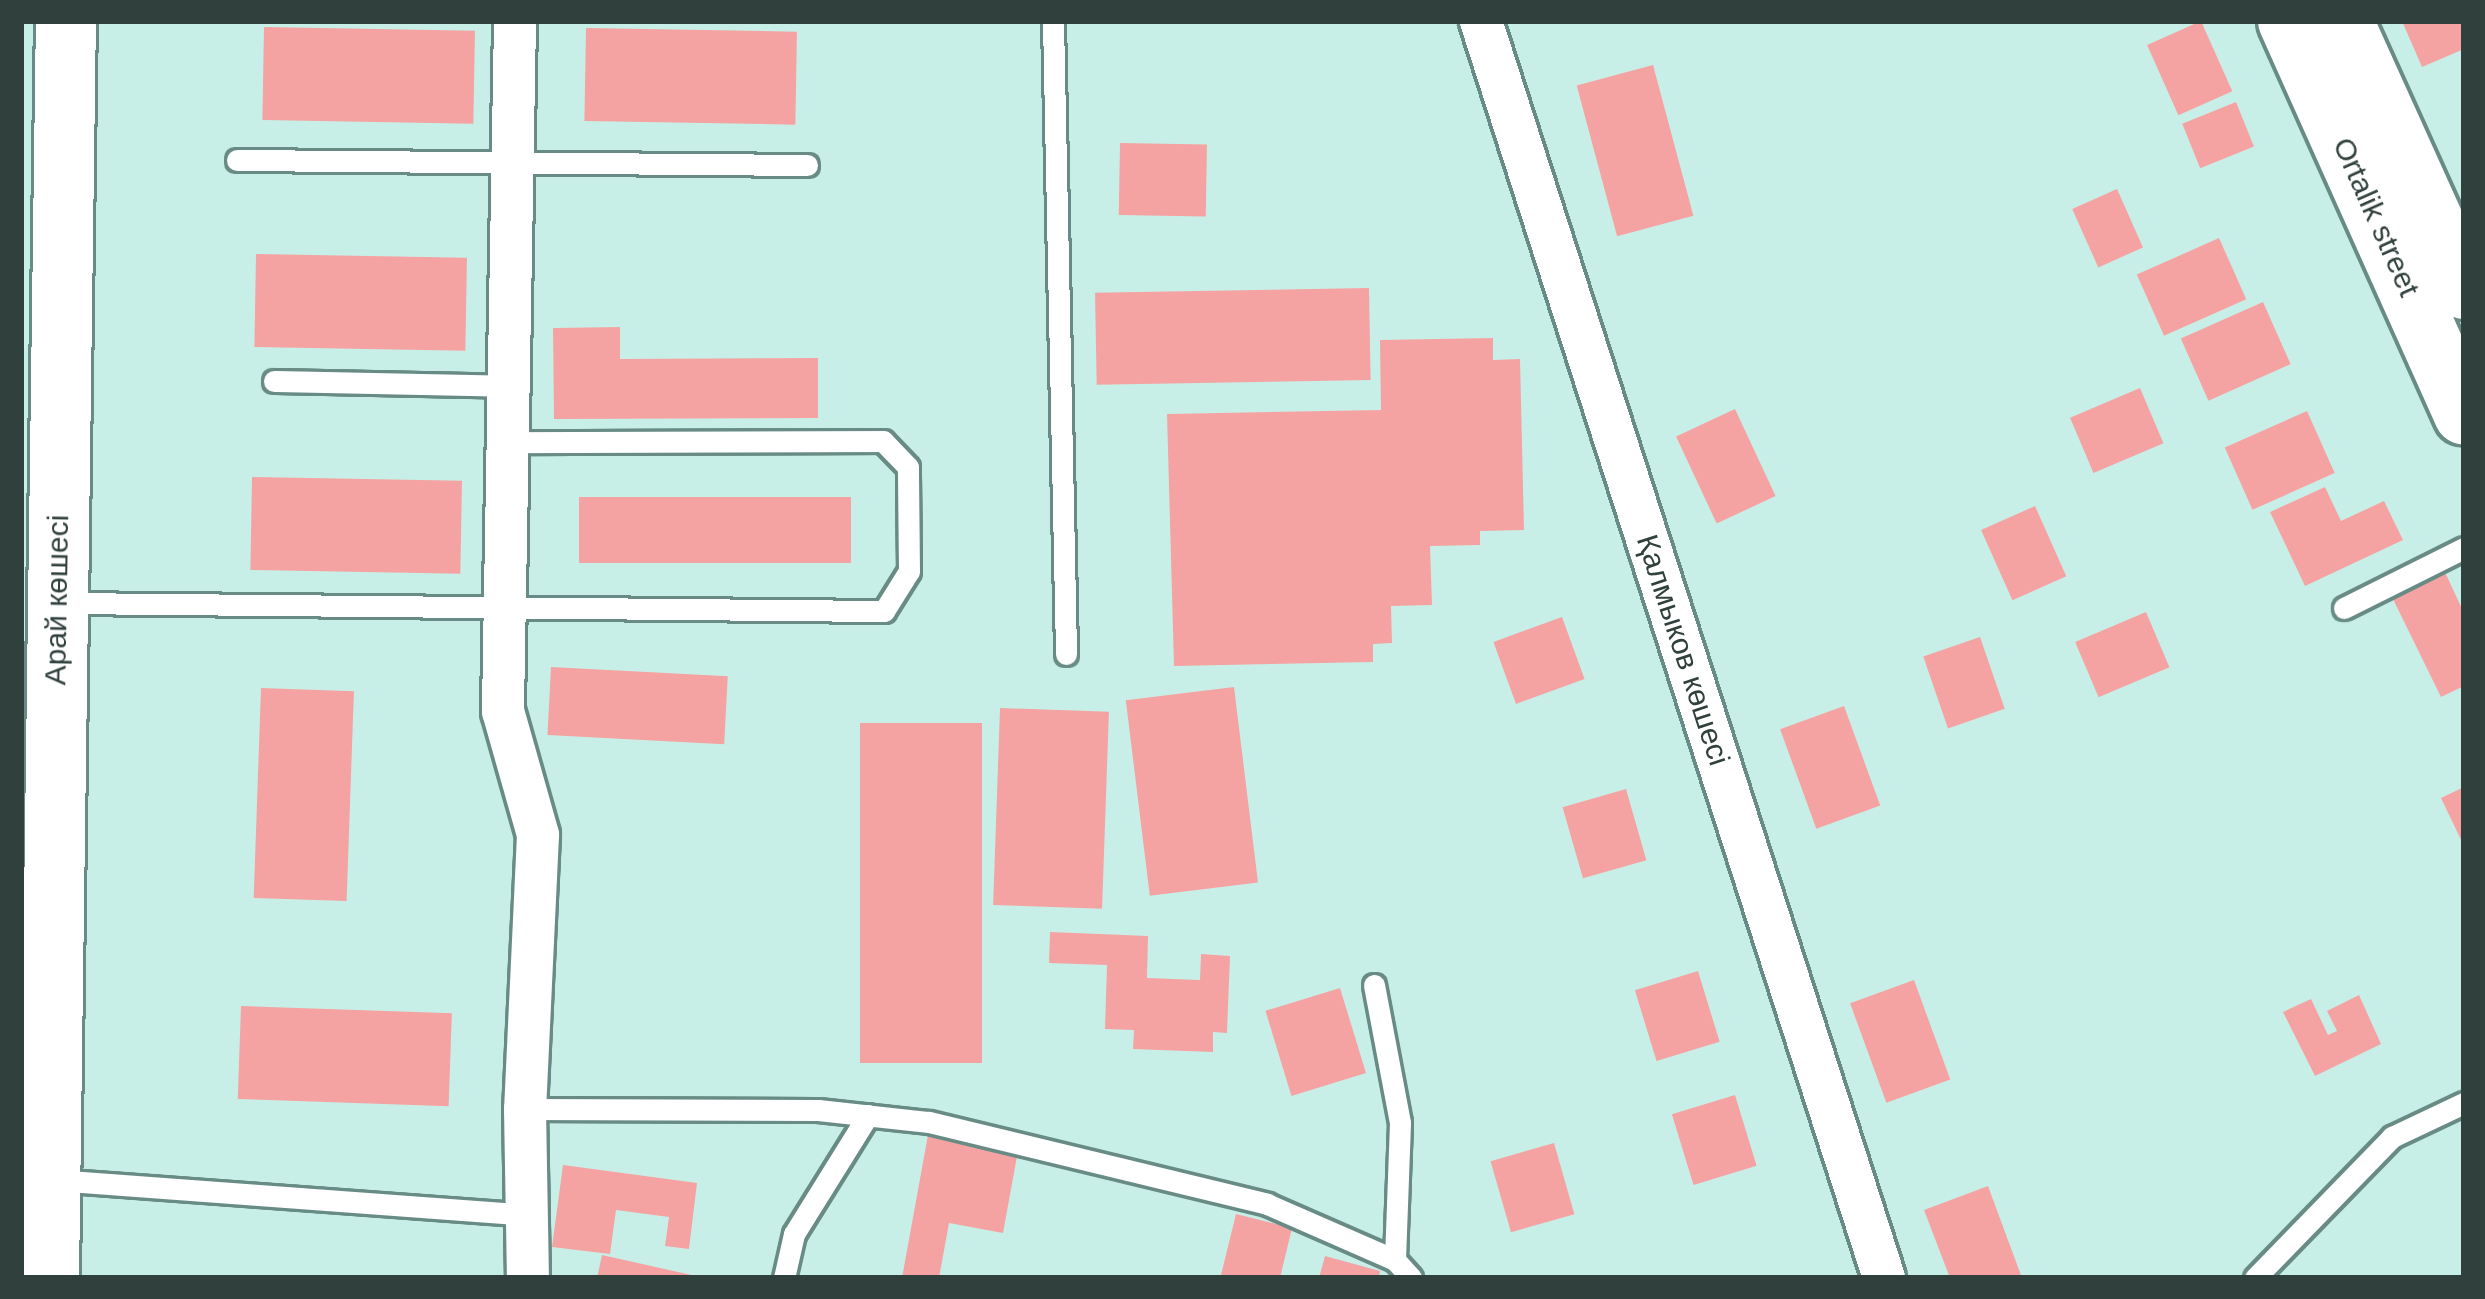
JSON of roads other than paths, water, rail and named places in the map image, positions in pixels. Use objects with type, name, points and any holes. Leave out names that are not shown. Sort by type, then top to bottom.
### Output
[{"type":"street","name":"Арай көшесі","points":[[49,1278],[33,1182],[36,1002],[57,603],[66,21]]},
{"type":"street","points":[[515,21],[503,710],[538,835],[525,1109],[528,1278]]},
{"type":"street","name":"Қалмыков көшесі","points":[[1481,21],[1884,1278]]},
{"type":"street","name":"Ortalik street","points":[[2288,21],[2464,414]]},
{"type":"street","name":"Ortalik street","points":[[2343,21],[2464,290]]},
{"type":"lane","points":[[1053,21],[1066,654]]},
{"type":"lane","points":[[237,160],[513,158],[807,165]]},
{"type":"lane","points":[[274,381],[508,386]]},
{"type":"lane","points":[[57,603],[505,612],[884,611],[909,571],[908,467],[883,441],[507,442]]},
{"type":"lane","points":[[2344,608],[2464,548]]},
{"type":"lane","points":[[1374,986],[1400,1123],[1395,1260]]},
{"type":"lane","points":[[2255,1278],[2392,1137],[2464,1103]]},
{"type":"lane","points":[[525,1109],[868,1115],[970,1131],[1267,1204],[1395,1260],[1411,1278]]},
{"type":"lane","points":[[784,1278],[794,1234],[868,1115]]},
{"type":"lane","points":[[33,1182],[527,1215]]}]
